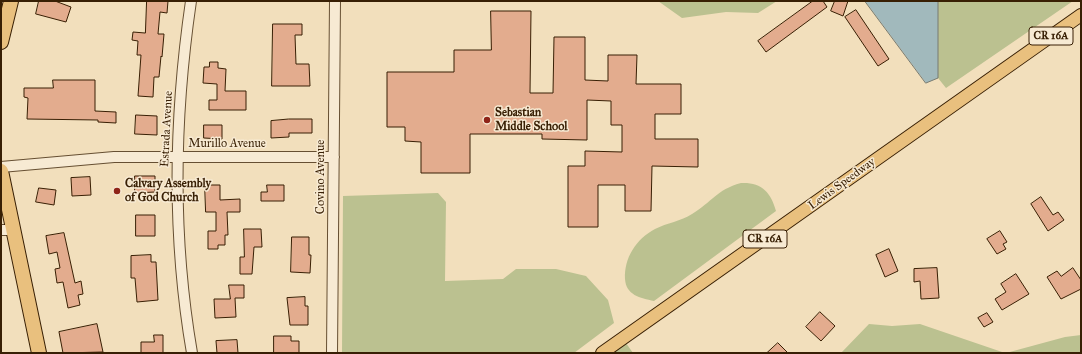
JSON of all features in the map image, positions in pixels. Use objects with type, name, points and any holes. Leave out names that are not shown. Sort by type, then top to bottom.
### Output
[{"type":"highway","points":[[1,42],[11,1]]},
{"type":"highway","points":[[1,171],[7,230],[39,353]]},
{"type":"main road","name":"Lewis Speedway","points":[[602,353],[1081,15]]},
{"type":"street","name":"Estrada Avenue","points":[[191,1],[181,92],[178,157],[180,239],[192,353]]},
{"type":"street","name":"Covino Avenue","points":[[332,353],[335,1]]},
{"type":"street","name":"Murillo Avenue","points":[[1,167],[114,157],[334,157]]},
{"type":"green space","points":[[658,1],[777,1],[758,13],[726,12],[682,18]]},
{"type":"green space","points":[[938,1],[1073,1],[946,88],[938,78]]},
{"type":"green space","points":[[741,183],[760,186],[771,198],[776,211],[654,301],[639,297],[628,289],[625,279],[625,271],[632,250],[642,238],[655,229],[679,220],[699,210],[726,189]]},
{"type":"green space","points":[[438,193],[446,202],[445,281],[503,279],[516,269],[556,269],[586,276],[608,300],[614,323],[574,353],[342,353],[343,196]]},
{"type":"green space","points":[[869,324],[892,326],[920,324],[1005,353],[841,353]]},
{"type":"green space","points":[[1081,335],[1081,353],[1006,353],[1065,337]]},
{"type":"green space","points":[[626,343],[633,353],[611,353]]},
{"type":"water","points":[[865,1],[938,1],[938,78],[926,83]]},
{"type":"building","points":[[39,1],[55,1],[71,7],[66,22],[36,14]]},
{"type":"building","points":[[147,1],[168,1],[167,13],[160,12],[158,34],[164,34],[159,77],[154,77],[153,97],[138,96],[141,55],[137,55],[138,41],[132,40],[133,32],[145,33]]},
{"type":"building","points":[[813,1],[823,1],[827,7],[766,52],[758,41]]},
{"type":"building","points":[[835,1],[848,1],[843,16],[831,11]]},
{"type":"building","points":[[856,10],[889,59],[878,66],[845,17]]},
{"type":"building","name":"Sebastian Middle School","points":[[491,11],[531,11],[530,93],[553,93],[554,37],[585,37],[585,80],[608,81],[608,55],[637,55],[636,84],[681,84],[681,114],[655,114],[655,139],[698,139],[698,167],[652,166],[651,211],[625,211],[625,185],[598,185],[598,227],[568,227],[568,166],[585,166],[585,151],[622,152],[622,125],[611,125],[611,101],[587,100],[587,140],[542,139],[542,134],[470,134],[470,173],[421,173],[421,142],[405,141],[405,127],[387,127],[387,72],[454,72],[454,50],[491,50]]},
{"type":"building","points":[[273,24],[302,24],[302,35],[295,35],[296,64],[309,64],[310,86],[272,86]]},
{"type":"building","points":[[210,62],[218,62],[218,68],[226,69],[225,91],[246,91],[246,110],[209,110],[209,100],[217,100],[217,84],[203,83],[204,67],[209,67]]},
{"type":"building","points":[[53,80],[95,80],[95,111],[116,112],[116,123],[98,122],[98,120],[27,119],[28,98],[24,97],[24,88],[53,88]]},
{"type":"building","points":[[136,115],[157,116],[157,135],[135,134]]},
{"type":"building","points":[[312,119],[312,133],[289,133],[289,137],[271,138],[271,121]]},
{"type":"building","points":[[204,125],[222,125],[222,139],[204,138]]},
{"type":"building","points":[[135,176],[155,176],[155,192],[135,193]]},
{"type":"building","points":[[90,177],[91,195],[72,196],[71,178]]},
{"type":"building","points":[[205,185],[220,185],[220,200],[240,199],[240,212],[227,212],[228,235],[225,235],[225,245],[218,245],[218,249],[208,249],[208,231],[216,231],[216,212],[206,212]]},
{"type":"building","points":[[267,185],[284,185],[284,201],[261,201],[261,192],[267,192]]},
{"type":"building","points":[[39,188],[56,190],[54,205],[36,202]]},
{"type":"building","points":[[1041,197],[1053,215],[1058,212],[1064,220],[1048,231],[1031,204]]},
{"type":"building","points":[[136,215],[155,215],[155,236],[136,236]]},
{"type":"building","points":[[244,229],[261,229],[262,247],[254,247],[252,274],[240,274],[240,257],[244,257]]},
{"type":"building","points":[[1000,231],[1007,242],[1003,244],[1006,249],[997,254],[987,239]]},
{"type":"building","points":[[64,233],[75,283],[81,281],[83,294],[78,295],[80,305],[68,308],[63,282],[57,283],[55,269],[60,268],[57,252],[49,254],[46,236]]},
{"type":"building","points":[[292,237],[309,237],[309,255],[311,255],[310,273],[291,272]]},
{"type":"building","points":[[889,249],[898,271],[885,277],[876,255]]},
{"type":"building","points":[[151,255],[151,262],[156,262],[158,300],[137,302],[135,278],[131,278],[131,256]]},
{"type":"building","points":[[937,268],[939,298],[921,299],[920,281],[914,282],[914,269]]},
{"type":"building","points":[[1073,268],[1081,280],[1081,289],[1061,299],[1047,277],[1057,271],[1061,276]]},
{"type":"building","points":[[1016,274],[1029,294],[1002,310],[995,299],[1006,292],[1001,284]]},
{"type":"building","points":[[229,285],[244,285],[244,298],[235,298],[236,317],[215,318],[214,299],[230,299]]},
{"type":"building","points":[[305,297],[305,306],[308,306],[308,325],[290,325],[287,298]]},
{"type":"building","points":[[820,312],[835,326],[821,341],[806,327]]},
{"type":"building","points":[[987,313],[993,322],[984,327],[978,318]]},
{"type":"building","points":[[97,324],[103,352],[63,353],[59,332]]},
{"type":"building","points":[[154,335],[163,335],[163,353],[141,353],[141,342],[154,342]]},
{"type":"building","points":[[274,336],[291,336],[291,341],[299,341],[299,353],[274,353]]},
{"type":"building","points":[[237,340],[238,353],[217,353],[216,341]]},
{"type":"building","points":[[778,343],[788,353],[767,353]]},
{"type":"place","name":"Sebastian Middle School","points":[[487,120]]},
{"type":"place","name":"Calvary Assembly of God Church","points":[[117,191]]}]
